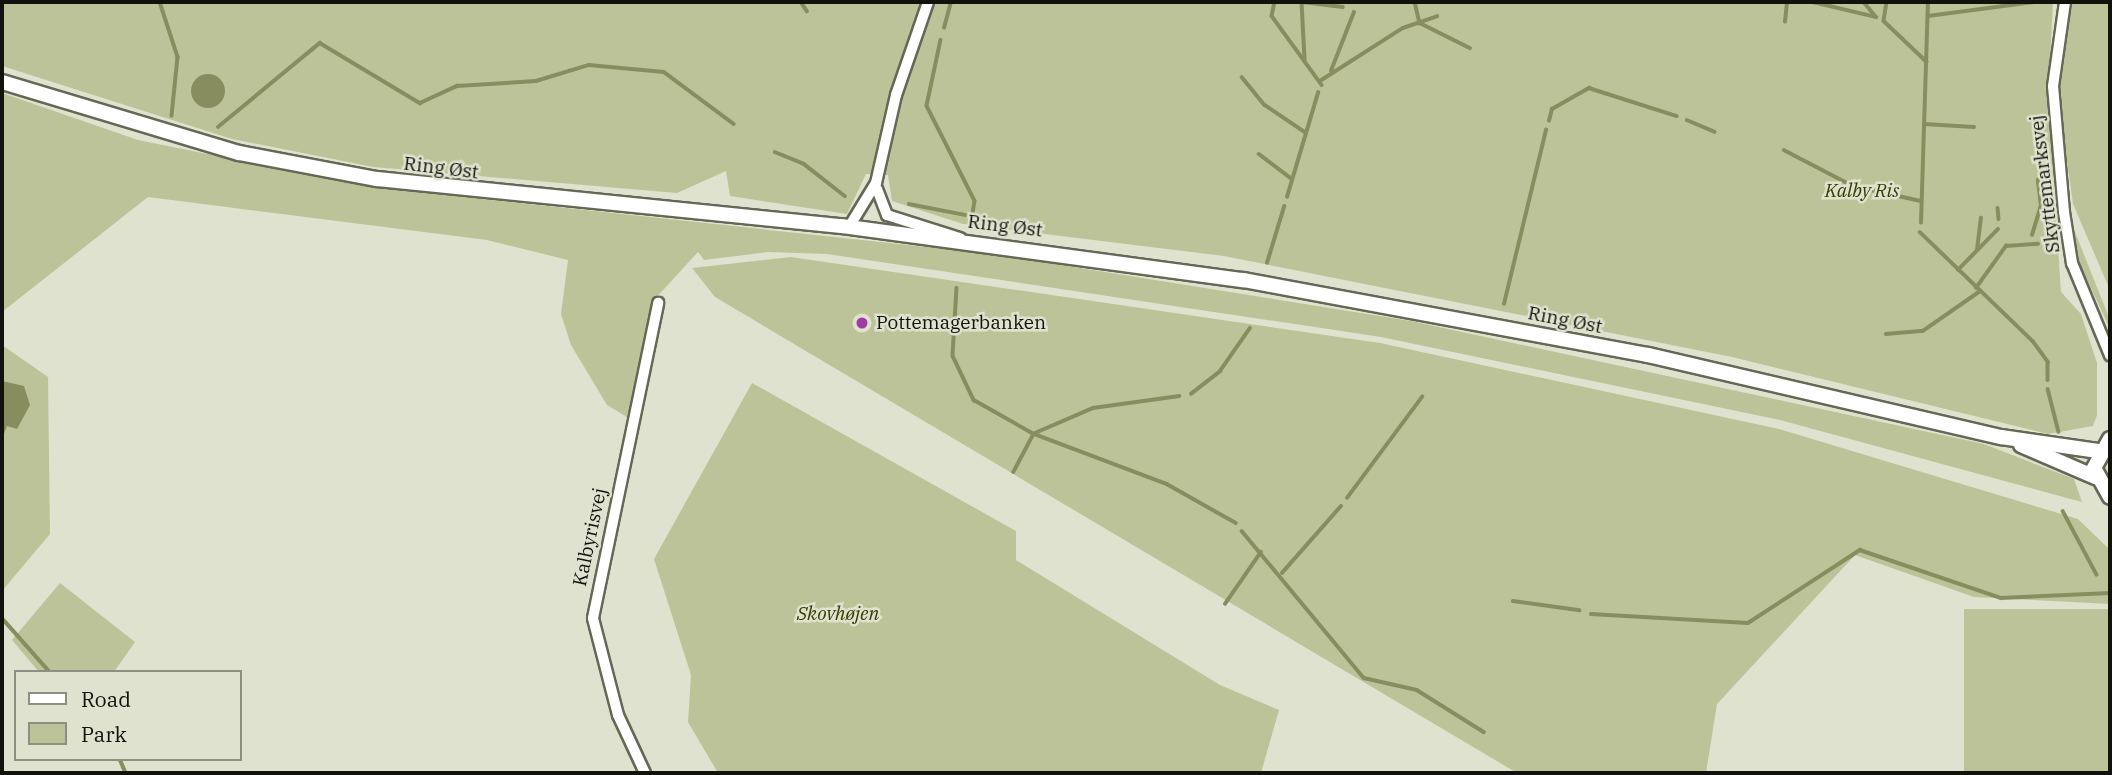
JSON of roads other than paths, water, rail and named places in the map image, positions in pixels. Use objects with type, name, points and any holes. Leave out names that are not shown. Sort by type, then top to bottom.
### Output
[{"type":"main road","name":"Ring Øst","points":[[2,82],[239,153],[377,179],[964,240],[1242,280],[1635,353],[2001,437],[2098,451]]},
{"type":"main road","name":"Ring Øst","points":[[2001,437],[2095,477]]},
{"type":"main road","points":[[2110,439],[2098,451],[2095,477],[2110,497]]},
{"type":"street","points":[[928,2],[896,95],[876,183],[878,205],[887,215],[964,240]]},
{"type":"street","name":"Skyttemarksvej","points":[[2065,2],[2053,86],[2064,212],[2072,263],[2110,355]]},
{"type":"street","points":[[849,227],[876,183]]},
{"type":"street","name":"Kalbyrisvej","points":[[645,773],[618,715],[593,618],[658,303]]},
{"type":"waterway","points":[[160,2],[178,57],[172,116]]},
{"type":"waterway","points":[[801,2],[807,11]]},
{"type":"waterway","points":[[944,28],[951,2]]},
{"type":"waterway","points":[[1275,2],[1272,16],[1322,85]]},
{"type":"waterway","points":[[1302,2],[1305,59]]},
{"type":"waterway","points":[[1302,2],[1343,7]]},
{"type":"waterway","points":[[1415,2],[1420,23],[1470,48]]},
{"type":"waterway","points":[[1785,22],[1787,2]]},
{"type":"waterway","points":[[1813,2],[1876,17]]},
{"type":"waterway","points":[[1864,2],[1876,17]]},
{"type":"waterway","points":[[1887,2],[1884,21],[1927,62]]},
{"type":"waterway","points":[[1921,223],[1928,2]]},
{"type":"waterway","points":[[1928,16],[2034,2]]},
{"type":"waterway","points":[[1331,71],[1354,12]]},
{"type":"waterway","points":[[1320,81],[1403,28],[1437,16]]},
{"type":"waterway","points":[[941,40],[927,106],[975,201],[972,221]]},
{"type":"waterway","points":[[218,127],[320,43],[420,103],[457,86],[536,81],[589,65],[664,72],[734,124]]},
{"type":"waterway","points":[[1242,77],[1265,105],[1305,132]]},
{"type":"waterway","points":[[1549,121],[1552,109],[1589,88],[1677,116]]},
{"type":"waterway","points":[[1287,197],[1318,93]]},
{"type":"waterway","points":[[1687,120],[1715,132]]},
{"type":"waterway","points":[[1924,124],[1974,127]]},
{"type":"waterway","points":[[1504,304],[1546,130]]},
{"type":"waterway","points":[[1784,150],[1853,186]]},
{"type":"waterway","points":[[775,152],[804,164],[845,196]]},
{"type":"waterway","points":[[1259,154],[1291,178]]},
{"type":"waterway","points":[[2032,235],[2041,206],[2038,180]]},
{"type":"waterway","points":[[1862,188],[1921,201]]},
{"type":"waterway","points":[[909,204],[971,216]]},
{"type":"waterway","points":[[1267,263],[1284,207]]},
{"type":"waterway","points":[[1998,208],[1999,219]]},
{"type":"waterway","points":[[1977,250],[1981,218]]},
{"type":"waterway","points":[[1958,270],[1998,229]]},
{"type":"waterway","points":[[1920,232],[2033,341],[2048,362],[2048,380]]},
{"type":"waterway","points":[[1976,288],[2006,246],[2038,244]]},
{"type":"waterway","points":[[957,288],[953,356],[974,400],[1034,434],[1014,472]]},
{"type":"waterway","points":[[1886,334],[1923,331],[1979,292]]},
{"type":"waterway","points":[[1191,394],[1220,371],[1250,328]]},
{"type":"waterway","points":[[2048,389],[2059,432]]},
{"type":"waterway","points":[[1035,433],[1093,408],[1179,396]]},
{"type":"waterway","points":[[1347,498],[1422,397]]},
{"type":"waterway","points":[[1034,434],[1167,484],[1236,523]]},
{"type":"waterway","points":[[1282,573],[1341,506]]},
{"type":"waterway","points":[[2063,511],[2097,575]]},
{"type":"waterway","points":[[1242,531],[1364,678],[1417,690],[1484,732]]},
{"type":"waterway","points":[[1591,614],[1748,623],[1860,550],[2001,598],[2110,593]]},
{"type":"waterway","points":[[1225,604],[1261,552]]},
{"type":"waterway","points":[[1513,601],[1579,610]]},
{"type":"waterway","points":[[2,618],[48,670]]},
{"type":"waterway","points":[[121,761],[126,773]]},
{"type":"place","name":"Pottemagerbanken","points":[[862,323]]},
{"type":"park label","name":"Kalby Ris","points":[[1862,191]]},
{"type":"park label","name":"Skovhøjen","points":[[838,614]]}]
